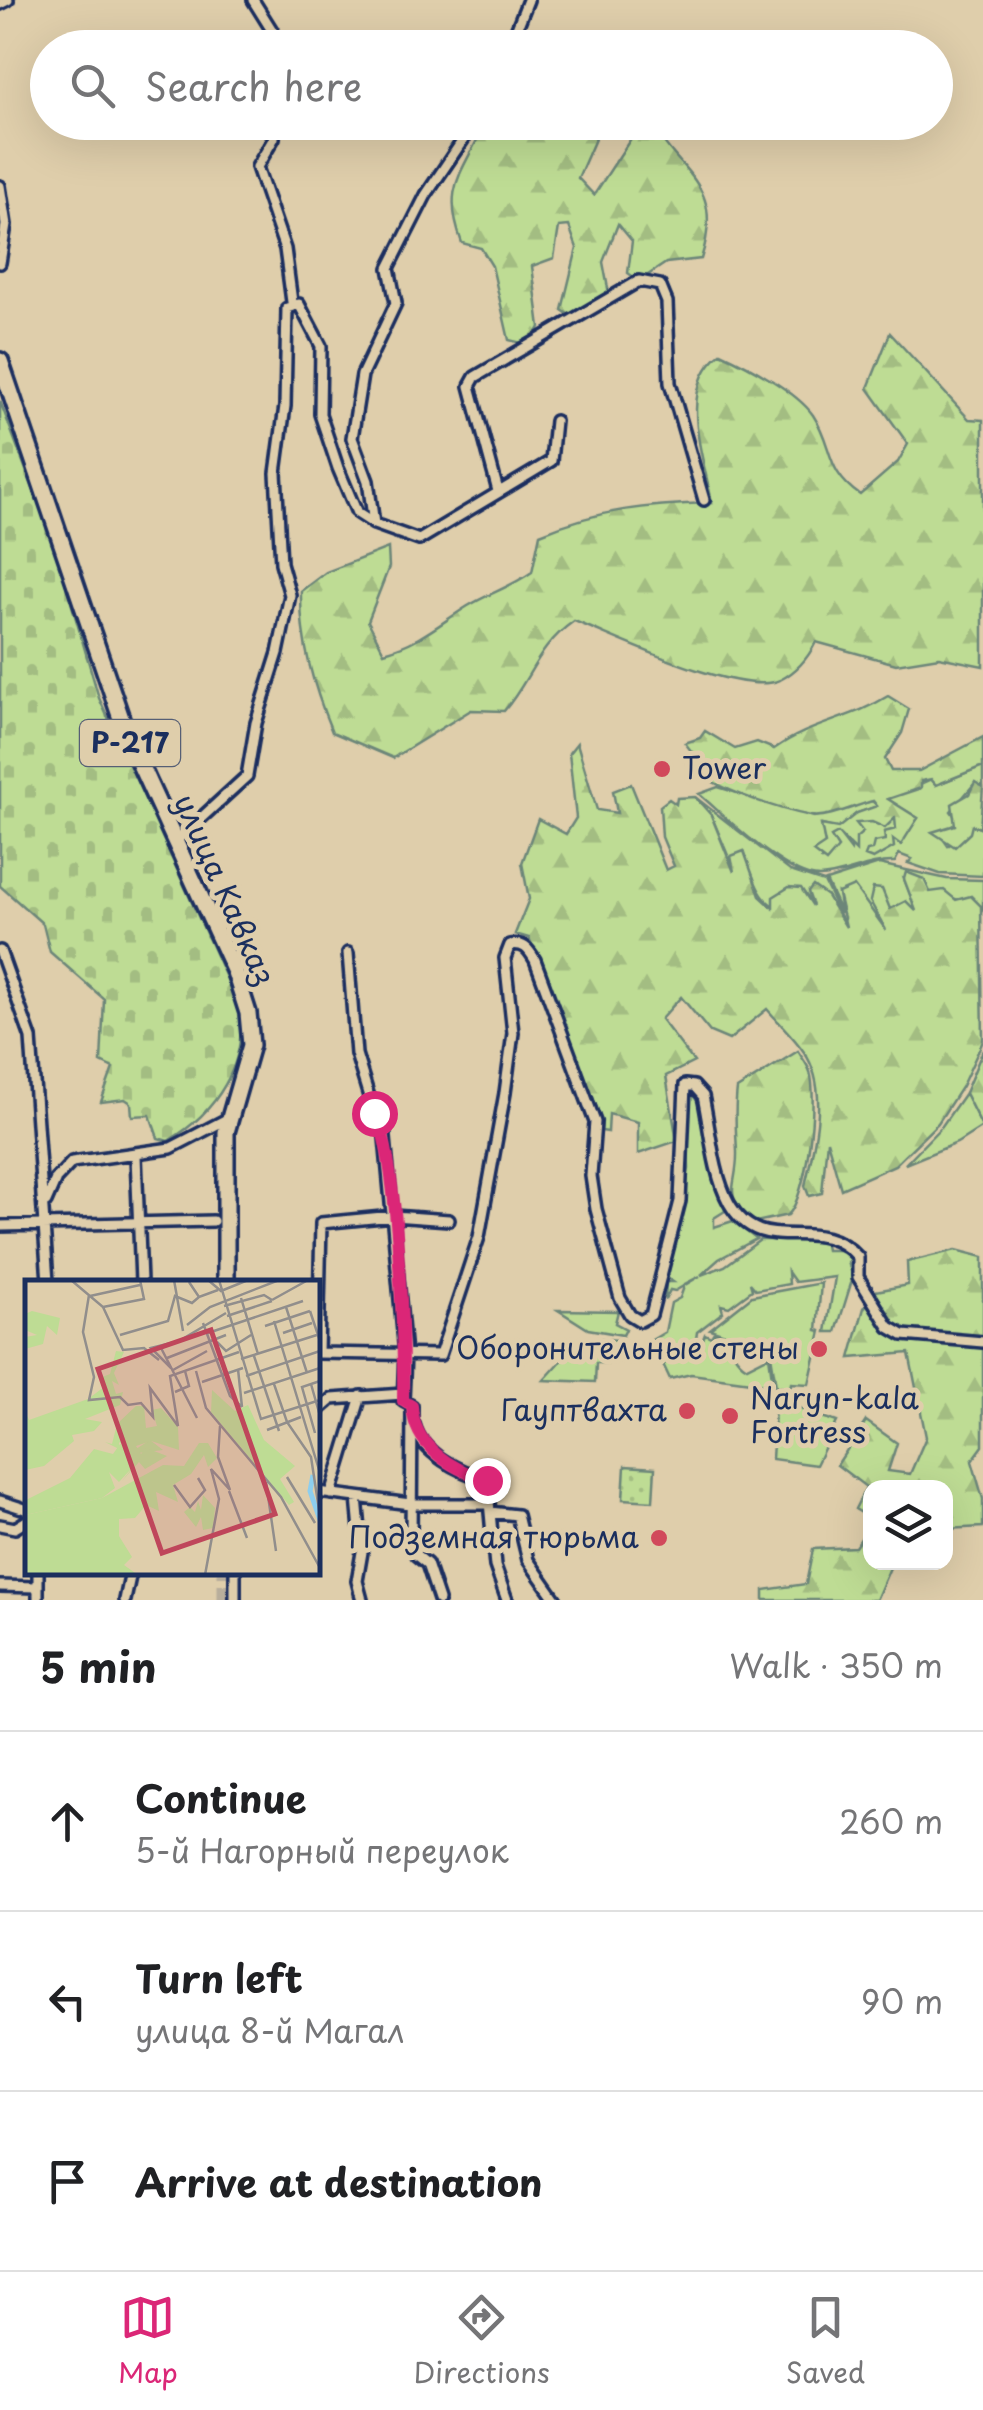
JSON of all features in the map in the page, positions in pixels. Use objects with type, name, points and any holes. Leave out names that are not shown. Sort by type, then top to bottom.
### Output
[{"type":"highway","name":"улица Кавказ","points":[[0,362],[116,706],[172,844],[235,972],[248,1013],[251,1044],[229,1118],[225,1156],[226,1280]]},
{"type":"street","points":[[0,4],[8,0]]},
{"type":"street","points":[[254,0],[272,30]]},
{"type":"street","points":[[516,30],[528,0]]},
{"type":"street","points":[[172,844],[246,776],[256,722],[278,653],[290,595],[282,563],[276,473],[285,406],[287,308],[292,302],[285,250],[257,167],[273,140]]},
{"type":"street","points":[[374,524],[368,481],[352,438],[362,376],[396,303],[389,268],[426,195],[462,140]]},
{"type":"street","points":[[0,186],[6,226],[0,263]]},
{"type":"street","points":[[498,491],[470,386],[475,377],[639,281],[660,285],[667,302],[670,383],[704,500]]},
{"type":"street","points":[[292,302],[299,304],[321,346],[320,414],[338,468],[357,512],[374,524],[420,540],[551,460],[555,421]]},
{"type":"street","points":[[320,1354],[440,1355],[479,1238],[513,1033],[505,958],[510,945],[518,944],[528,948],[535,960],[595,1122],[591,1176],[596,1208],[620,1298],[634,1318],[645,1319],[654,1308],[680,1201],[685,1085],[694,1086],[703,1096],[727,1199],[741,1219],[763,1234],[834,1236],[846,1244],[858,1257],[858,1277],[889,1328],[903,1335],[983,1342]]},
{"type":"street","points":[[0,951],[29,1022],[48,1280]]},
{"type":"street","points":[[348,953],[356,1054],[374,1113],[384,1127],[405,1354],[403,1394],[416,1433],[442,1460],[487,1480],[494,1566],[507,1600]]},
{"type":"street","points":[[44,1210],[56,1179],[72,1162],[172,1148],[229,1118]]},
{"type":"street","points":[[136,1156],[141,1280]]},
{"type":"street","points":[[320,1280],[321,1222],[393,1216],[449,1220]]},
{"type":"street","points":[[0,1226],[212,1221]]},
{"type":"street","points":[[320,1409],[332,1398],[403,1394]]},
{"type":"street","points":[[331,1494],[361,1396]]},
{"type":"street","points":[[412,1416],[410,1540],[416,1555],[427,1564],[438,1600]]},
{"type":"street","points":[[320,1492],[410,1504],[490,1508],[518,1515],[528,1560],[556,1600]]},
{"type":"street","points":[[357,1497],[362,1552],[356,1581],[362,1600]]},
{"type":"street","points":[[0,1500],[25,1509]]},
{"type":"street","points":[[0,1525],[15,1528],[25,1522]]},
{"type":"street","points":[[38,1575],[38,1600]]},
{"type":"street","points":[[125,1600],[130,1575]]},
{"type":"street","points":[[235,1575],[236,1600]]},
{"type":"street","points":[[0,1586],[36,1587]]},
{"type":"green space","points":[[477,140],[595,140],[578,178],[594,195],[630,140],[662,140],[704,197],[708,214],[701,259],[666,263],[639,281],[628,273],[632,241],[618,224],[603,262],[610,299],[575,319],[562,310],[577,248],[569,226],[559,227],[554,258],[532,266],[540,327],[530,345],[509,340],[492,266],[481,248],[462,243],[454,207],[457,181]]},
{"type":"green space","points":[[890,333],[969,419],[983,420],[983,666],[939,657],[896,664],[816,642],[801,664],[780,680],[737,681],[678,663],[574,621],[543,652],[504,711],[471,710],[393,758],[332,732],[309,663],[301,610],[301,591],[326,572],[388,548],[389,567],[368,621],[384,652],[418,638],[532,572],[540,534],[624,510],[712,503],[699,445],[696,404],[707,367],[721,353],[770,380],[805,406],[820,427],[840,476],[860,495],[898,462],[908,444],[868,388]]},
{"type":"green space","points":[[0,401],[55,547],[99,698],[239,1006],[239,1047],[225,1084],[201,1116],[168,1141],[158,1138],[150,1115],[132,1116],[131,1103],[125,1099],[101,1102],[113,1068],[101,1062],[104,999],[50,952],[43,924],[0,886]]},
{"type":"green space","points":[[888,696],[909,709],[902,733],[885,759],[891,771],[919,771],[983,737],[983,766],[936,785],[931,779],[921,781],[921,788],[888,799],[918,818],[901,845],[893,839],[894,847],[873,859],[865,856],[867,851],[872,850],[874,842],[885,840],[884,832],[896,829],[895,818],[885,828],[872,822],[856,823],[863,832],[856,838],[856,851],[838,833],[831,837],[838,848],[826,862],[813,852],[825,844],[821,825],[838,828],[857,813],[877,806],[873,801],[834,814],[811,816],[722,787],[685,758],[692,752],[685,743],[700,738],[705,731],[735,749],[757,742],[774,749]]},
{"type":"green space","points":[[577,743],[597,810],[617,813],[613,791],[631,784],[666,870],[674,866],[662,837],[660,806],[669,799],[676,804],[677,798],[695,797],[711,815],[734,872],[731,856],[744,851],[760,896],[773,908],[773,897],[789,887],[801,888],[813,906],[808,892],[813,886],[827,896],[846,927],[838,893],[854,886],[886,930],[870,901],[873,888],[882,889],[890,909],[906,901],[916,911],[904,879],[906,872],[924,879],[930,892],[944,890],[956,900],[971,896],[981,906],[983,1041],[962,1086],[938,1123],[895,1165],[841,1189],[827,1140],[822,1193],[809,1196],[805,1186],[818,1100],[812,1067],[804,1052],[767,1009],[729,1040],[710,1032],[681,997],[661,1019],[694,1062],[666,1076],[677,1141],[638,1154],[638,1122],[609,1114],[608,1132],[601,1131],[602,1121],[537,956],[529,938],[515,934],[529,899],[522,863],[538,819],[566,834],[576,818],[569,753]]},
{"type":"green space","points":[[983,766],[983,787],[975,783],[951,811],[958,821],[941,836],[948,846],[972,825],[980,828],[983,819],[983,876],[940,874],[908,863],[912,859],[899,854],[895,862],[829,876],[805,874],[773,857],[699,794],[718,787],[814,817],[872,801],[878,806],[857,813],[838,829],[822,825],[825,844],[821,861],[831,836],[838,833],[851,850],[855,823],[896,818],[897,829],[866,856],[909,830],[918,818],[887,799],[931,779],[936,785]]},
{"type":"green space","points":[[975,782],[983,787],[980,828],[972,825],[970,833],[955,847],[932,832],[955,825],[952,804],[969,794]]},
{"type":"green space","points":[[695,797],[790,871],[824,882],[846,927],[827,896],[817,914],[789,911],[765,899],[748,864],[737,877],[711,815]]},
{"type":"green space","points":[[879,864],[947,879],[983,880],[983,911],[981,906],[930,892],[904,879],[917,912],[888,931],[838,893],[841,913],[826,881]]},
{"type":"green space","points":[[983,1050],[983,1126],[982,1127],[965,1093]]},
{"type":"green space","points":[[798,1051],[810,1072],[813,1103],[801,1189],[788,1215],[756,1222],[738,1205],[733,1191],[737,1089]]},
{"type":"green space","points":[[691,1092],[701,1107],[725,1211],[714,1218],[714,1227],[733,1221],[756,1239],[719,1259],[701,1275],[725,1266],[760,1240],[824,1240],[826,1250],[847,1250],[853,1258],[848,1262],[853,1277],[836,1332],[826,1332],[835,1277],[795,1282],[788,1272],[789,1284],[756,1290],[750,1283],[752,1290],[729,1307],[721,1305],[723,1312],[697,1332],[695,1346],[660,1360],[636,1358],[647,1343],[665,1332],[671,1303],[680,1298],[685,1285],[670,1290],[665,1300],[666,1282],[673,1282],[666,1277],[689,1169],[686,1104]]},
{"type":"green space","points":[[965,1093],[982,1127],[957,1143],[905,1164],[942,1126]]},
{"type":"green space","points":[[956,1250],[983,1257],[983,1446],[972,1461],[983,1499],[983,1527],[953,1529],[953,1480],[863,1480],[863,1485],[837,1465],[866,1421],[897,1443],[888,1471],[910,1474],[926,1437],[909,1353],[850,1358],[864,1308],[876,1291],[908,1285],[907,1262]]},
{"type":"green space","points":[[821,1283],[817,1330],[821,1331],[809,1384],[791,1383],[790,1389],[776,1386],[771,1355],[763,1353],[757,1345],[710,1329],[752,1296]]},
{"type":"green space","points":[[558,1310],[618,1311],[615,1323],[626,1329],[623,1335],[588,1329]]},
{"type":"green space","points":[[714,1332],[747,1367],[769,1356],[773,1385],[691,1374],[670,1379],[663,1364],[698,1352],[705,1334],[711,1337]]},
{"type":"green space","points":[[589,1338],[620,1340],[607,1363],[596,1363],[595,1382],[544,1380],[576,1345]]},
{"type":"green space","points":[[776,1392],[804,1411],[837,1422],[816,1465],[772,1459]]},
{"type":"green space","points":[[625,1466],[655,1468],[653,1501],[623,1499]]},
{"type":"green space","points":[[863,1493],[863,1514],[855,1509]]},
{"type":"green space","points":[[863,1536],[863,1570],[889,1570],[876,1600],[764,1600],[764,1590],[806,1584],[813,1549],[855,1547]]},
{"type":"tunnel","points":[[225,1575],[225,1600]]},
{"type":"place","name":"Tower","points":[[662,769]]},
{"type":"place","name":"Оборонительные стены","points":[[819,1349]]},
{"type":"place","name":"Гауптвахта","points":[[687,1411]]},
{"type":"place","name":"Naryn-kala Fortress","points":[[730,1416]]},
{"type":"place","name":"Подземная тюрьма","points":[[659,1538]]},
{"type":"route","points":[[374,1113],[384,1127],[393,1216],[405,1354],[403,1401],[412,1406],[416,1433],[442,1460],[487,1480]]}]
